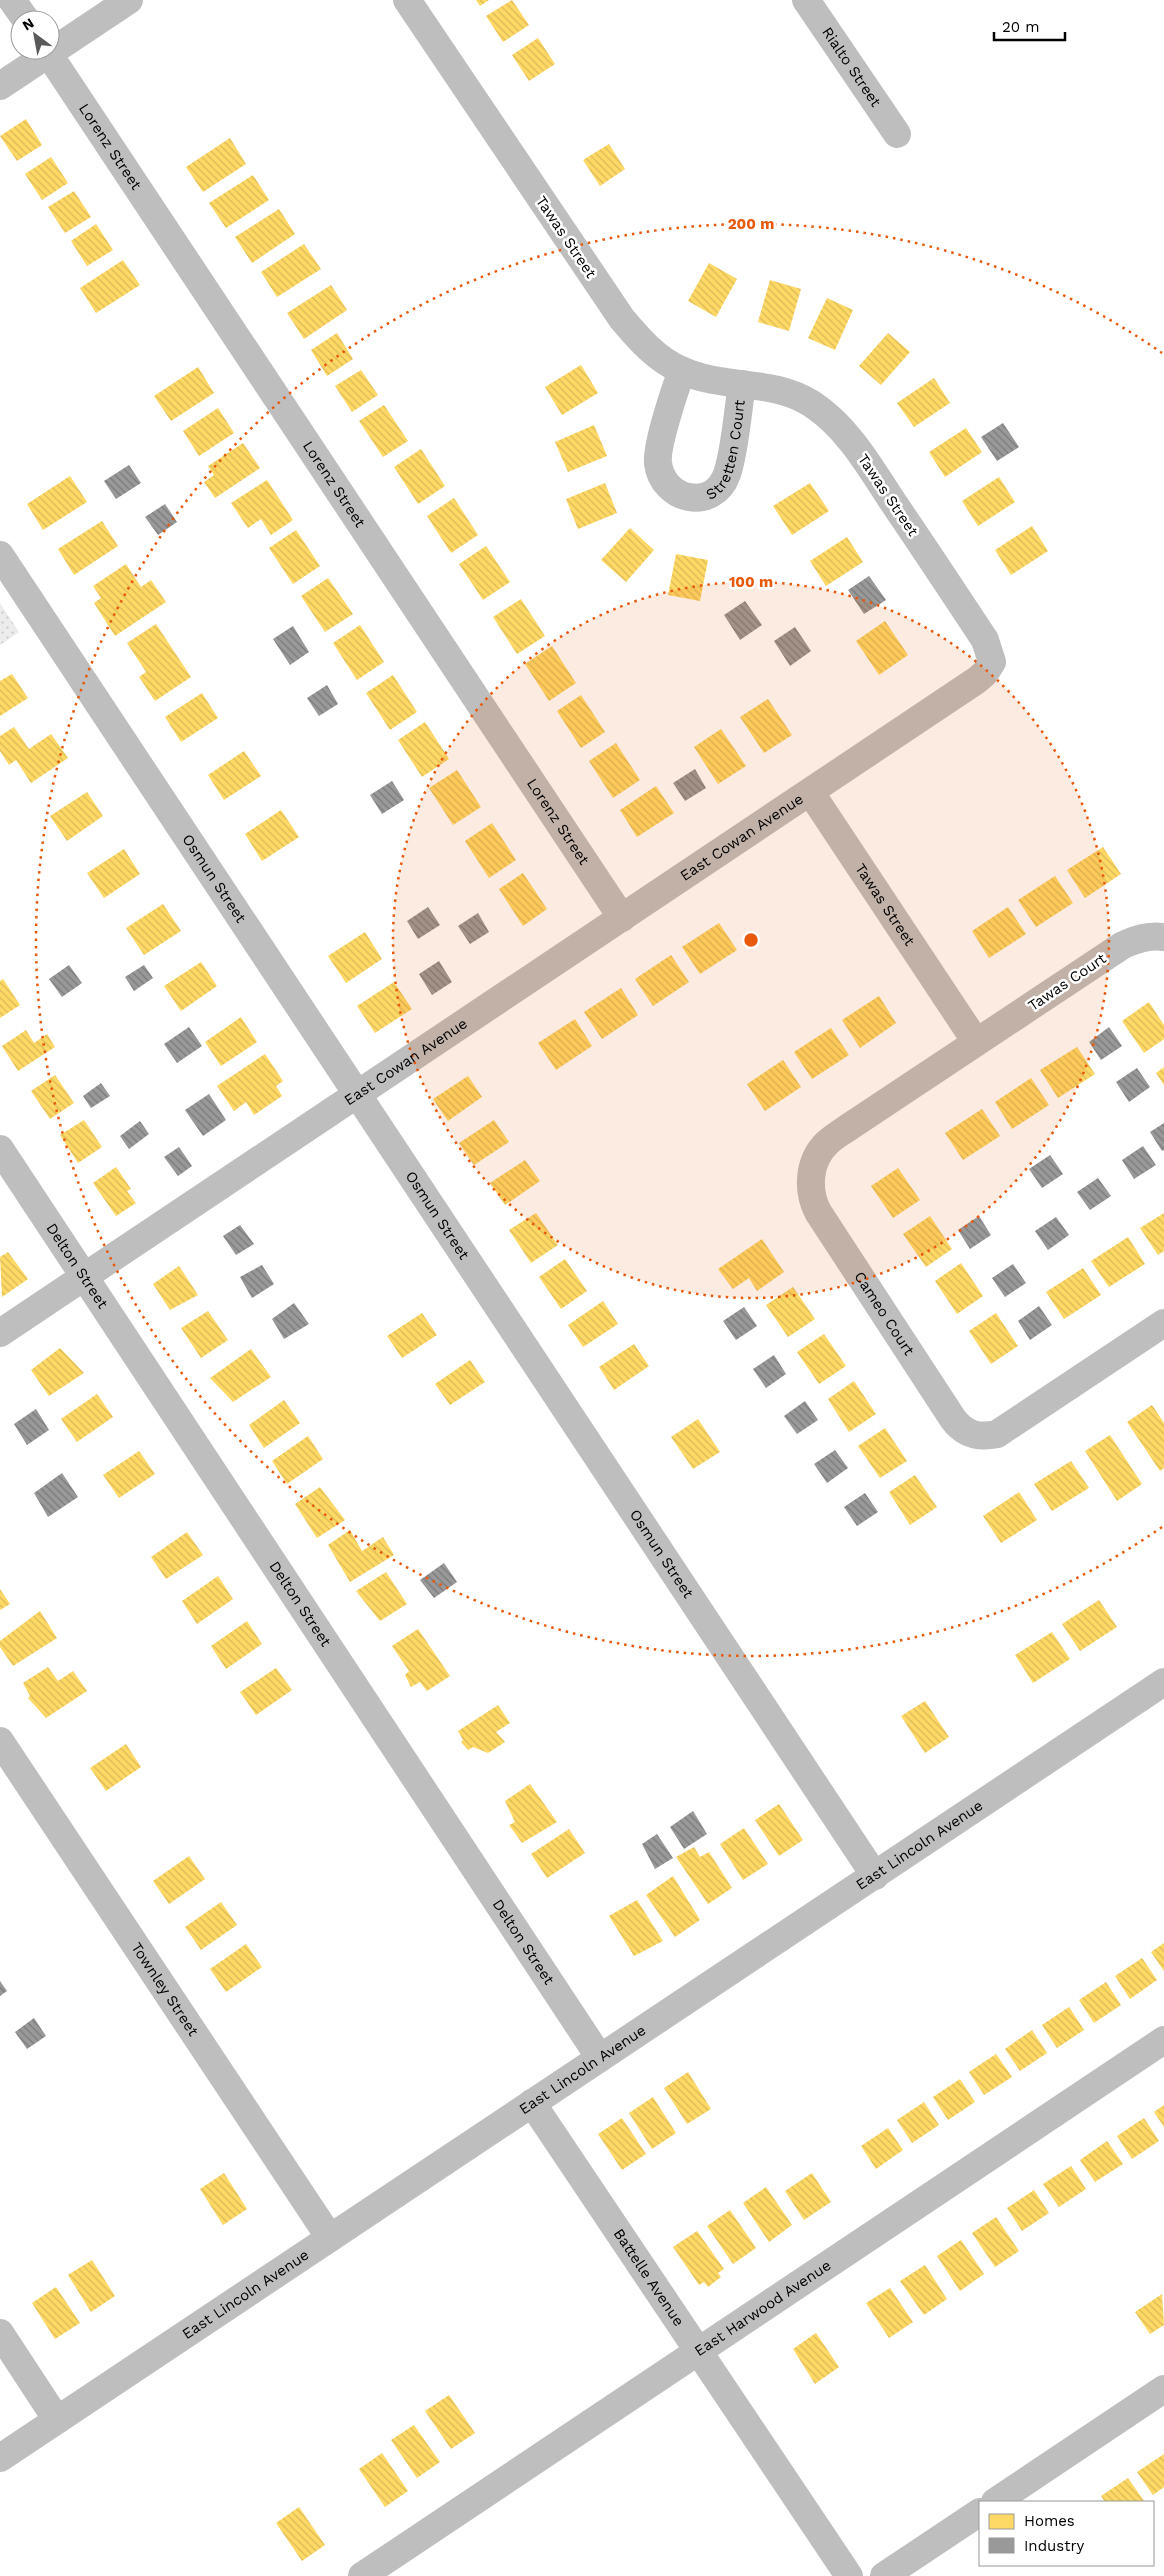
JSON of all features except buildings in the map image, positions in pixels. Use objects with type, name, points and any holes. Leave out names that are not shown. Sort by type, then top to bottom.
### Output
[{"type":"street","points":[[60,44],[130,0]]},
{"type":"street","name":"Tawas Street","points":[[407,0],[622,319],[644,345],[662,360],[682,371],[720,381],[771,387],[794,394],[825,414],[842,429],[969,616],[990,651],[992,662],[985,673],[977,680],[811,793],[976,1042]]},
{"type":"street","name":"Rialto Street","points":[[806,0],[897,134]]},
{"type":"street","points":[[0,86],[36,60]]},
{"type":"street","name":"Lorenz Street","points":[[52,60],[622,918]]},
{"type":"street","name":"Stretten Court","points":[[682,371],[672,396],[657,460],[660,473],[670,489],[681,496],[702,498],[719,488],[727,474],[742,384]]},
{"type":"street","name":"Osmun Street","points":[[0,555],[356,1096],[874,1876]]},
{"type":"street","name":"East Cowan Avenue","points":[[0,1333],[811,793]]},
{"type":"street","name":"Tawas Court","points":[[976,1042],[1123,945],[1138,938],[1164,937]]},
{"type":"street","name":"Cameo Court","points":[[976,1042],[826,1144],[818,1156],[809,1182],[811,1199],[818,1212],[909,1354],[958,1426],[965,1432],[984,1437],[997,1434],[1008,1428],[1164,1325]]},
{"type":"street","name":"Delton Street","points":[[0,1149],[600,2058]]},
{"type":"street","name":"East Lincoln Avenue","points":[[0,2458],[1164,1682]]},
{"type":"street","name":"Townley Street","points":[[0,1741],[330,2238]]},
{"type":"street","name":"East Harwood Avenue","points":[[362,2576],[1164,2040]]},
{"type":"street","name":"Battelle Avenue","points":[[532,2103],[849,2576]]},
{"type":"street","points":[[0,2333],[57,2420]]},
{"type":"street","points":[[996,2501],[1164,2389]]},
{"type":"street","points":[[884,2576],[979,2513]]},
{"type":"shaded area","points":[[0,603],[19,632],[0,645]]}]
